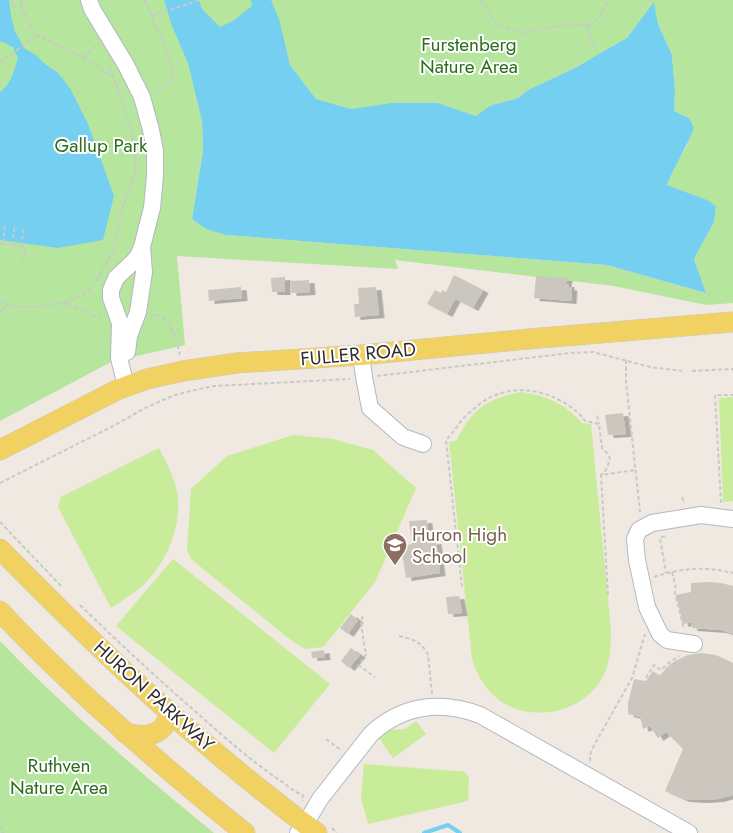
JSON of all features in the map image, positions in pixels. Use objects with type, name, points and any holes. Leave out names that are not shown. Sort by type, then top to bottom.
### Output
[{"type":"main road","name":"FULLER ROAD","points":[[0,450],[108,394],[148,379],[183,371],[237,363],[361,355],[733,322]]},
{"type":"main road","name":"HURON PARKWAY","points":[[0,549],[125,672],[307,830]]},
{"type":"main road","points":[[0,611],[50,662],[124,732],[198,796],[245,833]]},
{"type":"main road","points":[[124,732],[145,736],[153,734],[166,723],[168,711]]},
{"type":"lane","points":[[89,0],[92,9],[126,65],[142,97],[155,151],[153,197],[142,247],[138,256],[116,278],[111,290],[111,298],[120,323],[119,358],[130,385]]},
{"type":"lane","points":[[130,385],[127,349],[129,336],[138,312],[143,279],[142,247]]},
{"type":"lane","points":[[361,355],[370,408],[403,437],[423,444]]},
{"type":"lane","points":[[691,644],[667,640],[660,634],[647,607],[637,560],[635,538],[639,530],[652,523],[700,515],[733,519]]},
{"type":"lane","points":[[307,830],[320,799],[379,726],[411,710],[444,706],[480,715],[689,833]]},
{"type":"lane","points":[[280,805],[300,807],[320,799]]},
{"type":"path","points":[[12,0],[12,7],[22,6]]},
{"type":"path","points":[[22,0],[27,20],[37,35],[83,58],[113,77]]},
{"type":"path","points":[[142,97],[160,91],[168,84],[172,75],[170,60],[145,0]]},
{"type":"path","points":[[152,16],[199,0]]},
{"type":"path","points":[[481,0],[493,21],[523,33],[563,25],[588,25],[599,18],[609,0]]},
{"type":"path","points":[[588,25],[591,41],[596,51]]},
{"type":"path","points":[[0,61],[37,35]]},
{"type":"path","points":[[83,58],[99,42],[102,48]]},
{"type":"path","points":[[0,302],[24,308],[68,302],[77,298],[97,282],[111,256],[123,207],[135,171],[133,141],[128,117],[107,60]]},
{"type":"path","points":[[0,225],[5,225],[2,243],[21,246]]},
{"type":"path","points":[[12,245],[15,225]]},
{"type":"path","points":[[23,262],[24,247],[21,246],[24,227]]},
{"type":"path","points":[[0,314],[6,305]]},
{"type":"path","points":[[0,483],[147,407],[181,393],[214,386],[347,380],[583,352],[593,352],[650,366],[682,371]]},
{"type":"path","points":[[626,360],[626,381],[640,513],[643,518],[652,523]]},
{"type":"path","points":[[692,371],[733,369]]},
{"type":"path","points":[[462,587],[446,440],[462,419],[482,402],[494,395],[528,390],[557,398],[581,415],[585,421],[599,424]]},
{"type":"path","points":[[727,503],[721,504],[715,395],[733,395]]},
{"type":"path","points":[[597,416],[602,448],[610,458],[607,469],[601,475]]},
{"type":"path","points":[[601,475],[635,470]]},
{"type":"path","points":[[601,475],[608,595]]},
{"type":"path","points":[[0,522],[66,591]]},
{"type":"path","points":[[666,573],[660,538],[667,535]]},
{"type":"path","points":[[654,577],[681,570],[706,569],[733,573]]},
{"type":"path","points":[[646,678],[654,665],[661,670],[679,656],[687,653],[691,644],[675,593],[676,589],[672,572]]},
{"type":"path","points":[[79,604],[202,718],[264,770],[303,795],[302,800]]},
{"type":"path","points":[[363,614],[361,623],[367,653],[358,666],[375,677]]},
{"type":"path","points":[[591,764],[590,755],[592,749],[632,678],[645,633]]},
{"type":"path","points":[[399,636],[414,640],[426,650],[432,694]]},
{"type":"path","points":[[326,739],[341,750]]},
{"type":"path","points":[[0,826],[3,833]]},
{"type":"green space","name":"Gallup Park","points":[[0,0],[258,0],[263,24],[189,64],[202,121],[203,151],[192,219],[206,229],[226,235],[607,265],[706,293],[694,259],[714,222],[716,206],[706,200],[667,185],[687,145],[689,118],[674,111],[675,92],[672,55],[658,24],[654,3],[627,38],[577,67],[528,90],[518,98],[499,104],[476,116],[438,103],[351,109],[316,99],[290,65],[268,0],[733,0],[733,303],[706,305],[614,286],[395,260],[398,269],[177,256],[185,345],[111,362],[0,421]]},
{"type":"green space","points":[[521,392],[547,398],[569,410],[582,423],[591,424],[611,630],[608,664],[598,685],[590,694],[577,703],[555,711],[544,712],[521,710],[500,701],[485,685],[472,659],[449,442],[457,440],[469,420],[482,407],[499,398]]},
{"type":"green space","points":[[733,397],[733,501],[723,502],[719,398]]},
{"type":"green space","points":[[293,435],[333,439],[373,450],[416,488],[375,582],[323,647],[305,649],[288,638],[191,559],[187,550],[191,489],[227,456]]},
{"type":"green space","points":[[159,448],[171,472],[177,491],[178,510],[174,535],[163,559],[149,580],[137,591],[111,608],[58,507],[61,497]]},
{"type":"green space","points":[[173,559],[330,684],[274,753],[116,626]]},
{"type":"green space","name":"Ruthven Nature Area","points":[[0,641],[51,692],[131,764],[214,833],[0,833]]},
{"type":"green space","points":[[416,721],[426,734],[393,758],[379,738],[389,730],[405,729]]},
{"type":"green space","points":[[364,764],[464,771],[469,777],[468,801],[368,824],[361,798]]},
{"type":"water","points":[[0,0],[9,0],[15,31],[24,48],[58,73],[70,88],[88,124],[114,196],[103,240],[58,248],[0,240],[0,92],[9,81],[18,58],[13,47],[0,41]]},
{"type":"water","points":[[164,0],[199,0],[202,9],[220,27],[233,21],[252,6],[251,0],[271,0],[279,19],[290,65],[316,99],[351,109],[392,103],[438,103],[476,116],[490,106],[518,98],[528,90],[577,67],[627,38],[654,2],[658,24],[672,55],[675,92],[674,111],[689,118],[694,128],[667,185],[707,200],[716,206],[714,222],[694,259],[706,293],[607,265],[226,235],[206,229],[192,219],[203,151],[202,121],[188,63],[172,26]]},
{"type":"building","points":[[454,275],[483,290],[473,308],[455,299],[447,314],[427,304],[435,290],[441,293],[442,290],[446,292]]},
{"type":"building","points":[[536,276],[567,278],[566,284],[569,284],[569,287],[572,288],[571,301],[534,298]]},
{"type":"building","points":[[285,277],[285,292],[272,292],[271,278]]},
{"type":"building","points":[[309,280],[310,292],[291,293],[290,281]]},
{"type":"building","points":[[241,287],[242,298],[209,301],[208,290]]},
{"type":"building","points":[[376,287],[379,315],[355,317],[354,304],[359,304],[358,288]]},
{"type":"building","points":[[623,413],[626,434],[608,435],[605,415]]},
{"type":"building","points":[[427,520],[429,542],[436,541],[440,573],[406,578],[401,546],[412,544],[409,521]]},
{"type":"building","points":[[707,582],[733,586],[733,634],[721,630],[692,628],[691,622],[683,624],[676,595],[691,592],[691,583]]},
{"type":"building","points":[[459,596],[462,613],[448,614],[446,597]]},
{"type":"building","points":[[351,614],[358,620],[348,634],[340,628]]},
{"type":"building","points":[[351,648],[360,655],[349,668],[341,661]]},
{"type":"building","points":[[324,650],[325,657],[312,658],[311,652]]},
{"type":"building","points":[[701,653],[716,655],[733,663],[733,795],[718,799],[702,800],[684,799],[665,791],[683,749],[666,732],[658,738],[650,726],[643,729],[640,717],[628,714],[628,703],[634,679],[646,681],[653,671],[660,676],[675,661],[688,655]]},
{"type":"waterway","points":[[424,833],[448,825],[460,833]]},
{"type":"place","name":"Huron High School","points":[[395,566]]},
{"type":"park label","name":"Furstenberg Nature Area","points":[[469,55]]}]
